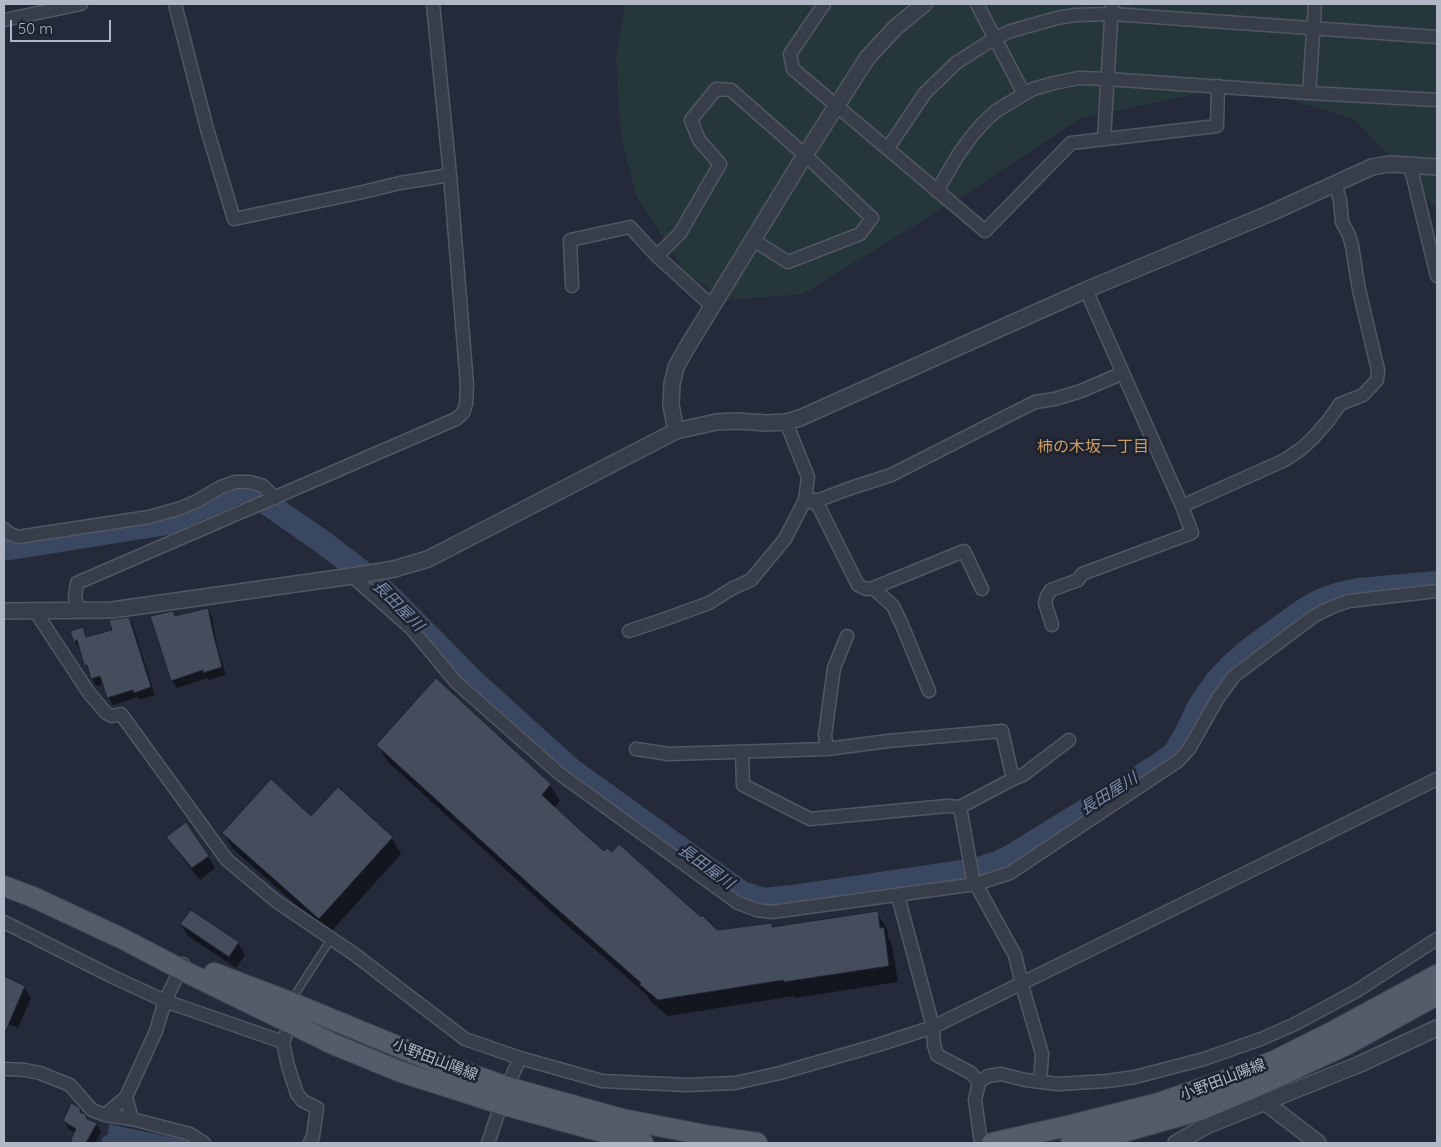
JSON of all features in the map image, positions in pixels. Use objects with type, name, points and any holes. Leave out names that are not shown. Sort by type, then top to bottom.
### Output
[{"type":"main road","name":"小野田山陽線","points":[[4,886],[34,897],[182,966],[333,1044],[401,1072],[622,1119],[758,1143]]},
{"type":"main road","name":"小野田山陽線","points":[[182,966],[290,1002],[433,1061],[504,1095],[643,1143]]},
{"type":"main road","name":"小野田山陽線","points":[[992,1143],[1159,1103],[1217,1084],[1276,1060],[1326,1036],[1437,975]]},
{"type":"main road","name":"小野田山陽線","points":[[1071,1143],[1120,1133],[1200,1110],[1346,1045],[1437,995]]},
{"type":"street","points":[[4,20],[81,4]]},
{"type":"street","points":[[175,4],[207,129],[234,219],[400,183],[450,175]]},
{"type":"street","points":[[79,610],[75,597],[77,583],[456,419],[463,413],[466,404],[467,385],[450,175],[433,4]]},
{"type":"street","points":[[824,4],[790,54],[793,69],[888,148],[936,191],[985,230],[1071,143],[1217,126],[1218,86]]},
{"type":"street","points":[[676,431],[671,405],[672,384],[676,367],[805,155],[868,57],[896,27],[924,4]]},
{"type":"street","points":[[977,4],[1024,94]]},
{"type":"street","points":[[1309,93],[1315,4]]},
{"type":"street","points":[[888,148],[925,93],[956,63],[995,38],[1011,31],[1058,18],[1112,9],[1314,28],[1437,37]]},
{"type":"street","points":[[1104,140],[1112,9]]},
{"type":"street","points":[[936,191],[958,155],[984,122],[996,111],[1024,94],[1054,82],[1079,78],[1107,78],[1309,93],[1437,100]]},
{"type":"street","points":[[658,256],[680,232],[720,164],[699,140],[691,120],[716,88],[731,90],[805,155],[872,218],[860,234],[788,262],[753,240]]},
{"type":"street","points":[[4,611],[112,610],[379,572],[428,559],[624,456],[676,431],[716,422],[786,422],[818,410],[1086,290],[1213,238],[1372,167],[1389,164],[1437,167]]},
{"type":"street","points":[[1410,165],[1432,234],[1437,276]]},
{"type":"street","points":[[1182,506],[1285,460],[1313,438],[1340,404],[1363,395],[1377,380],[1378,370],[1359,290],[1352,246],[1342,222],[1340,200],[1335,184]]},
{"type":"street","points":[[572,286],[570,240],[630,227],[712,306]]},
{"type":"street","points":[[1052,625],[1045,603],[1051,590],[1078,580],[1082,574],[1192,533],[1182,506],[1086,290]]},
{"type":"street","points":[[805,500],[819,500],[890,474],[1035,402],[1056,399],[1081,391],[1123,373]]},
{"type":"street","points":[[629,631],[666,620],[709,602],[751,580],[785,539],[805,500],[808,477],[786,422]]},
{"type":"street","points":[[4,529],[18,537],[149,517],[181,508],[221,487],[235,482],[250,482],[263,486],[273,499]]},
{"type":"street","points":[[805,500],[818,506],[858,585],[866,590],[964,551],[982,589]]},
{"type":"street","points":[[352,576],[411,628],[456,682],[560,774],[738,903],[756,910],[772,912],[898,896],[975,882],[1010,873],[1178,761],[1189,749],[1218,698],[1234,676],[1314,616],[1332,606],[1348,601],[1437,591]]},
{"type":"street","points":[[873,588],[892,606],[902,625],[929,692]]},
{"type":"street","points":[[35,610],[89,693],[106,713],[112,716],[121,714],[227,860],[276,901],[354,954],[465,1039],[520,1058],[602,1081],[687,1085],[735,1083],[798,1068],[934,1027],[1437,779]]},
{"type":"street","points":[[827,749],[825,735],[834,668],[847,636]]},
{"type":"street","points":[[636,750],[669,754],[827,749],[888,741],[1002,731],[1012,779]]},
{"type":"street","points":[[742,752],[743,785],[810,819],[947,806],[960,807],[1023,775],[1069,740]]},
{"type":"street","points":[[960,807],[975,882],[1015,955],[1042,1054],[1040,1082]]},
{"type":"street","points":[[898,896],[934,1027],[934,1045],[937,1055],[971,1073],[979,1082]]},
{"type":"street","points":[[4,922],[165,1001],[283,1042]]},
{"type":"street","points":[[981,1143],[974,1100],[979,1082],[988,1076],[1001,1074],[1025,1080],[1058,1084],[1135,1078],[1179,1066],[1232,1049],[1293,1025],[1358,990],[1437,939]]},
{"type":"street","points":[[105,1115],[126,1097],[156,1031],[165,1001],[182,966]]},
{"type":"street","points":[[290,1023],[283,1042],[296,1094],[317,1108],[314,1136],[310,1143]]},
{"type":"street","points":[[1176,1143],[1206,1126],[1360,1064],[1437,1028]]},
{"type":"street","points":[[488,1143],[504,1095],[520,1058]]},
{"type":"street","points":[[6,1069],[40,1073],[70,1085],[92,1110],[105,1115],[132,1119],[190,1134],[204,1143]]},
{"type":"street","points":[[126,1097],[132,1119]]},
{"type":"street","points":[[1266,1103],[1318,1143]]},
{"type":"lane","points":[[290,1002],[331,939]]},
{"type":"shaded area","points":[[625,4],[1437,4],[1437,210],[1396,162],[1354,119],[1288,99],[1227,87],[1079,119],[967,193],[803,294],[729,300],[686,274],[636,195],[621,136],[616,57]]},
{"type":"water","points":[[109,1124],[196,1143],[102,1143],[102,1138],[108,1134]]},
{"type":"building","points":[[208,608],[222,667],[203,673],[203,670],[171,681],[150,616],[173,611],[175,616]]},
{"type":"building","points":[[129,617],[151,687],[134,693],[133,690],[107,698],[100,676],[91,679],[87,665],[84,665],[77,640],[74,642],[70,631],[83,627],[86,637],[112,630],[109,620]]},
{"type":"building","points":[[436,678],[551,784],[542,795],[588,837],[604,851],[607,848],[612,852],[619,844],[717,930],[772,923],[772,927],[878,911],[880,928],[884,927],[889,966],[658,1000],[376,745]]},
{"type":"building","points":[[271,779],[311,816],[338,787],[393,837],[319,919],[222,833]]},
{"type":"building","points":[[186,822],[209,856],[192,868],[166,837]]},
{"type":"building","points":[[191,910],[239,942],[229,957],[180,924]]},
{"type":"building","points":[[4,976],[25,986],[4,1035]]},
{"type":"building","points":[[71,1103],[80,1108],[80,1112],[85,1114],[87,1119],[97,1123],[86,1143],[71,1143],[76,1129],[63,1121]]},
{"type":"waterway","name":"長田屋川","points":[[4,547],[11,548],[167,523],[239,491],[258,497],[324,543],[371,579],[475,683],[570,769],[742,893],[764,900],[974,870],[998,863],[1156,767],[1174,754],[1200,705],[1216,682],[1249,650],[1301,612],[1320,601],[1339,594],[1358,590],[1437,583]]},
{"type":"district","name":"柿の木坂一丁目","points":[[1093,447]]}]
